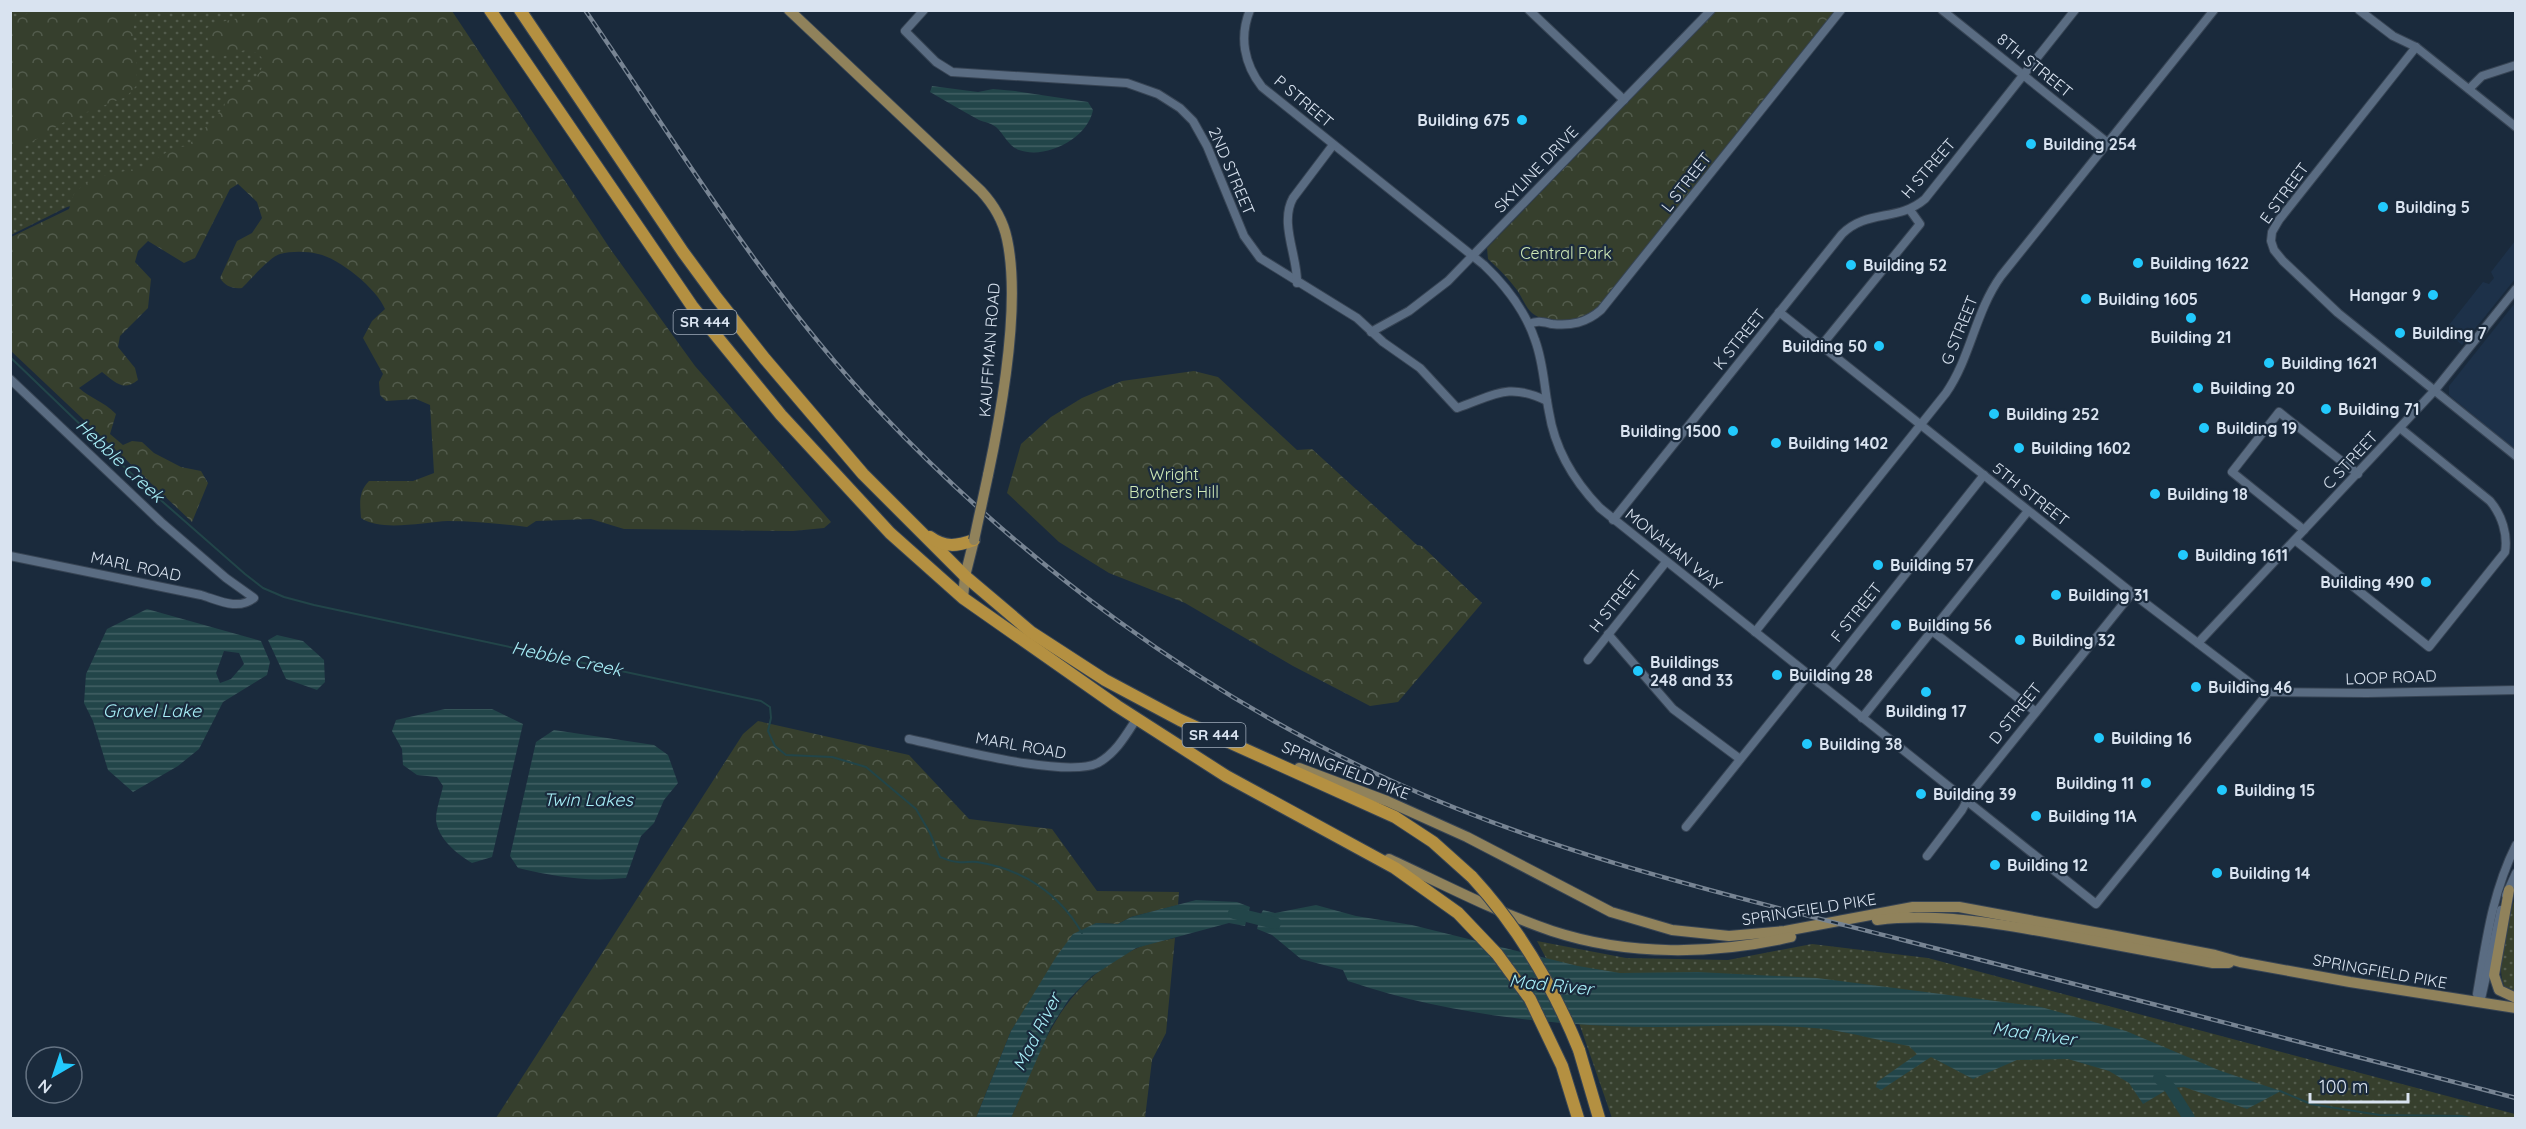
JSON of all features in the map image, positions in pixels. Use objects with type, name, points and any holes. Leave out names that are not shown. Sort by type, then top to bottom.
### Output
[{"type":"highway","name":"SR 444","points":[[490,10],[639,230],[725,348],[781,415],[861,503],[912,554],[963,598],[1038,652],[1210,766],[1395,868],[1442,900],[1469,923],[1504,963],[1530,999],[1551,1039],[1578,1119]]},
{"type":"highway","name":"SR 444","points":[[520,10],[676,243],[716,297],[845,453],[899,512],[1006,613],[1062,652],[1146,703],[1395,817],[1433,842],[1472,877],[1506,917],[1530,952],[1557,1000],[1579,1050],[1599,1119]]},
{"type":"highway","points":[[845,453],[867,471],[917,524],[938,542],[954,545],[974,540]]},
{"type":"main road","name":"KAUFFMAN ROAD","points":[[789,10],[981,191],[999,217],[1008,246],[1010,322],[1002,400],[965,576],[963,598]]},
{"type":"main road","name":"SPRINGFIELD PIKE","points":[[1237,746],[1256,750],[1387,801],[1467,837],[1602,908],[1629,919],[1672,930],[1729,936],[1776,932],[1913,907],[1959,908],[2215,955],[2240,962],[2516,1008]]},
{"type":"main road","name":"SPRINGFIELD PIKE","points":[[1245,786],[1384,857],[1493,908],[1552,931],[1608,944],[1667,951],[1722,948],[1857,923],[1911,917],[1950,918],[2017,927],[2213,963],[2240,962]]},
{"type":"main road","points":[[2509,890],[2494,975],[2499,990],[2516,998]]},
{"type":"street","name":"2ND STREET","points":[[924,10],[905,31],[936,62],[958,74],[1128,83],[1146,88],[1168,100],[1188,116],[1202,135],[1251,248],[1269,266],[1352,315],[1420,368],[1457,408],[1514,390],[1531,393],[1547,401]]},
{"type":"street","name":"P STREET","points":[[1250,10],[1244,29],[1244,45],[1254,76],[1267,92],[1334,145]]},
{"type":"street","points":[[1529,10],[1624,100]]},
{"type":"street","name":"SKYLINE DRIVE","points":[[1371,332],[1424,301],[1472,256],[1711,10]]},
{"type":"street","name":"L STREET","points":[[1529,324],[1536,321],[1563,325],[1580,323],[1601,310],[1841,10]]},
{"type":"street","name":"8TH STREET","points":[[1942,10],[2108,143]]},
{"type":"street","name":"H STREET","points":[[1821,346],[1920,224],[1910,210],[1932,190],[2075,10]]},
{"type":"street","name":"G STREET","points":[[1755,632],[1921,425],[1958,374],[1984,305],[1996,283],[2214,10]]},
{"type":"street","points":[[2359,10],[2393,36],[2416,47],[2516,127]]},
{"type":"street","name":"E STREET","points":[[2416,47],[2279,220],[2272,232],[2271,240],[2277,255],[2318,296],[2516,456]]},
{"type":"street","points":[[2469,89],[2482,76],[2516,65]]},
{"type":"street","name":"MONAHAN WAY","points":[[1334,145],[1472,256],[1506,288],[1529,324],[1542,364],[1554,435],[1567,464],[1591,499],[1613,520],[2097,904],[2267,694]]},
{"type":"street","points":[[1297,283],[1298,266],[1289,231],[1289,207],[1293,198],[1334,145]]},
{"type":"street","name":"K STREET","points":[[1613,520],[1779,312],[1851,226],[1867,218],[1910,210]]},
{"type":"street","name":"C STREET","points":[[2198,644],[2435,390],[2516,289]]},
{"type":"street","name":"5TH STREET","points":[[1779,312],[2132,593],[2255,689],[2267,694]]},
{"type":"street","name":"MARL ROAD","points":[[10,379],[161,522],[226,578],[254,598],[247,604],[231,604],[168,588],[10,556]]},
{"type":"street","points":[[2304,530],[2232,472],[2279,412],[2358,474]]},
{"type":"street","points":[[2295,540],[2429,647],[2505,552],[2506,535],[2499,513],[2490,501],[2400,428]]},
{"type":"street","name":"F STREET","points":[[1819,683],[1984,476]]},
{"type":"street","points":[[1862,718],[2028,511]]},
{"type":"street","name":"H STREET","points":[[1588,660],[1666,562]]},
{"type":"street","name":"D STREET","points":[[1927,856],[1967,800],[2132,593]]},
{"type":"street","points":[[1932,630],[2036,712]]},
{"type":"street","points":[[1608,634],[1672,709],[1740,759]]},
{"type":"street","points":[[1686,827],[1808,675]]},
{"type":"street","name":"LOOP ROAD","points":[[2267,694],[2516,690]]},
{"type":"street","name":"MARL ROAD","points":[[909,739],[1065,769],[1079,769],[1098,763],[1120,743],[1137,718]]},
{"type":"street","points":[[2480,1003],[2477,994],[2488,921],[2500,882],[2516,845]]},
{"type":"street","points":[[2480,1003],[2497,925],[2516,873]]},
{"type":"shaded area","points":[[2515,241],[2515,279],[2462,345],[2445,330],[2483,282],[2489,284],[2494,278],[2491,272]]},
{"type":"shaded area","points":[[2515,303],[2515,450],[2449,395],[2449,386]]},
{"type":"green space","points":[[37,10],[135,11],[133,39],[137,66],[136,86],[126,97],[69,119],[11,155],[11,20]]},
{"type":"green space","points":[[11,11],[362,11],[280,83],[125,191],[67,207],[11,235]]},
{"type":"green space","points":[[253,11],[452,11],[611,250],[695,366],[831,522],[824,528],[793,531],[624,529],[591,519],[536,521],[527,527],[448,521],[380,525],[361,518],[361,494],[369,481],[413,481],[434,473],[430,405],[416,399],[386,401],[380,395],[379,382],[383,374],[363,338],[372,321],[385,309],[366,284],[336,261],[314,253],[284,253],[271,259],[242,288],[229,286],[222,281],[220,278],[237,241],[252,233],[262,218],[257,202],[238,184],[230,189],[195,258],[184,263],[148,241],[138,251],[135,262],[151,279],[148,308],[120,336],[118,347],[135,368],[138,380],[133,384],[123,385],[102,372],[79,388],[116,414],[110,434],[123,445],[132,441],[142,442],[154,453],[181,467],[201,471],[208,483],[192,522],[11,351],[11,237],[69,209],[74,194],[84,184],[103,176],[143,167],[172,149],[186,146],[194,140],[224,107],[227,95],[236,85],[251,82],[260,72],[264,61],[258,53],[245,50],[221,57],[210,45],[207,28],[242,17]]},
{"type":"green space","name":"Central Park","points":[[1716,11],[1836,11],[1598,308],[1591,313],[1566,321],[1539,318],[1530,311],[1514,286],[1488,259],[1487,248]]},
{"type":"green space","name":"Wright Brothers Hill","points":[[1194,371],[1218,377],[1297,450],[1312,449],[1417,545],[1422,546],[1482,603],[1398,702],[1370,706],[1293,666],[1185,603],[1109,573],[1059,542],[1007,493],[1021,444],[1051,417],[1082,398],[1122,381]]},
{"type":"green space","points":[[758,721],[909,755],[969,819],[1052,829],[1097,891],[1179,892],[1178,905],[1131,917],[1118,924],[1096,923],[1024,1011],[1011,1031],[976,1118],[496,1118],[743,734]]},
{"type":"green space","points":[[2515,897],[2515,994],[2502,987],[2504,985],[2501,966],[2504,941]]},
{"type":"green space","points":[[1175,938],[1166,1033],[1152,1060],[1145,1118],[1011,1118],[1056,1020],[1088,981],[1109,964],[1140,947]]},
{"type":"green space","points":[[1537,941],[1626,958],[1728,960],[1812,944],[1928,958],[2515,1114],[2515,1118],[1612,1118],[1577,1017]]},
{"type":"water","points":[[932,86],[978,92],[993,89],[1015,91],[1088,102],[1093,110],[1089,120],[1075,138],[1053,149],[1030,152],[1012,146],[994,126],[930,92]]},
{"type":"water","name":"Gravel Lake","points":[[147,609],[261,641],[270,662],[267,675],[223,702],[199,749],[178,766],[133,792],[108,770],[93,721],[84,703],[86,674],[107,629]],"holes":[[[224,651],[239,653],[244,664],[231,679],[220,683],[216,673]]]},
{"type":"water","points":[[277,635],[303,641],[324,660],[325,682],[317,690],[286,679],[268,640]]},
{"type":"water","name":"Twin Lakes","points":[[445,709],[492,709],[523,724],[492,857],[472,863],[449,845],[437,826],[436,815],[443,786],[437,777],[417,775],[403,765],[402,749],[392,731],[396,720]]},
{"type":"water","name":"Twin Lakes","points":[[554,730],[654,745],[668,755],[678,783],[664,800],[654,823],[641,836],[626,878],[585,879],[546,874],[518,868],[510,856],[536,742]]},
{"type":"water","points":[[1196,900],[1237,902],[1250,907],[1249,911],[1242,911],[1248,914],[1247,918],[1240,918],[1246,922],[1245,926],[1229,923],[1136,948],[1092,976],[1069,999],[1051,1027],[1011,1118],[976,1118],[1011,1031],[1056,957],[1073,934],[1096,923],[1118,924],[1131,917]]},
{"type":"water","points":[[1316,905],[1356,916],[1412,925],[1578,966],[1620,973],[1698,972],[1817,978],[2041,1007],[2126,1031],[2221,1071],[2281,1091],[2247,1109],[2184,1087],[2170,1088],[2143,1104],[2129,1083],[2109,1071],[2068,1059],[2017,1060],[1973,1079],[1931,1057],[1881,1090],[1876,1087],[1877,1082],[1917,1054],[1909,1046],[1825,1029],[1771,1026],[1639,1027],[1579,1024],[1512,1018],[1445,1007],[1348,981],[1343,970],[1301,959],[1272,935],[1257,929],[1258,925],[1267,925],[1259,921],[1260,917],[1269,918],[1261,914],[1263,910],[1275,913]]},
{"type":"waterway","name":"Hebble Creek","points":[[10,357],[139,481],[263,588],[284,597],[314,605],[761,701],[770,707],[771,718],[768,731],[775,746],[786,755],[832,757],[866,767],[916,809],[940,857],[953,861],[993,865],[1024,877],[1051,895],[1073,919],[1082,933]]},
{"type":"waterway","name":"Mad River","points":[[1234,913],[1275,923]]},
{"type":"waterway","name":"Mad River","points":[[2159,1078],[2170,1088],[2189,1118]]},
{"type":"waterway","points":[[2280,1091],[2311,1104],[2379,1115],[2471,1118]]},
{"type":"railway","points":[[585,10],[724,217],[761,268],[837,365],[879,411],[993,521],[1054,572],[1118,621],[1251,708],[1392,781],[1516,831],[1579,852],[1770,906],[2516,1098]]},
{"type":"place","name":"Building 675","points":[[1522,120]]},
{"type":"place","name":"Building 254","points":[[2031,144]]},
{"type":"place","name":"Building 5","points":[[2383,207]]},
{"type":"place","name":"Building 1622","points":[[2138,263]]},
{"type":"place","name":"Building 52","points":[[1851,265]]},
{"type":"place","name":"Hangar 9","points":[[2433,295]]},
{"type":"place","name":"Building 1605","points":[[2086,299]]},
{"type":"place","name":"Building 21","points":[[2191,318]]},
{"type":"place","name":"Building 7","points":[[2400,333]]},
{"type":"place","name":"Building 50","points":[[1879,346]]},
{"type":"place","name":"Building 1621","points":[[2269,363]]},
{"type":"place","name":"Building 20","points":[[2198,388]]},
{"type":"place","name":"Building 71","points":[[2326,409]]},
{"type":"place","name":"Building 252","points":[[1994,414]]},
{"type":"place","name":"Building 19","points":[[2204,428]]},
{"type":"place","name":"Building 1500","points":[[1733,431]]},
{"type":"place","name":"Building 1402","points":[[1776,443]]},
{"type":"place","name":"Building 1602","points":[[2019,448]]},
{"type":"place","name":"Building 18","points":[[2155,494]]},
{"type":"place","name":"Building 1611","points":[[2183,555]]},
{"type":"place","name":"Building 57","points":[[1878,565]]},
{"type":"place","name":"Building 490","points":[[2426,582]]},
{"type":"place","name":"Building 31","points":[[2056,595]]},
{"type":"place","name":"Building 56","points":[[1896,625]]},
{"type":"place","name":"Building 32","points":[[2020,640]]},
{"type":"place","name":"Buildings 248 and 33","points":[[1638,671]]},
{"type":"place","name":"Building 28","points":[[1777,675]]},
{"type":"place","name":"Building 46","points":[[2196,687]]},
{"type":"place","name":"Building 17","points":[[1926,692]]},
{"type":"place","name":"Building 16","points":[[2099,738]]},
{"type":"place","name":"Building 38","points":[[1807,744]]},
{"type":"place","name":"Building 11","points":[[2146,783]]},
{"type":"place","name":"Building 15","points":[[2222,790]]},
{"type":"place","name":"Building 39","points":[[1921,794]]},
{"type":"place","name":"Building 11A","points":[[2036,816]]},
{"type":"place","name":"Building 12","points":[[1995,865]]},
{"type":"place","name":"Building 14","points":[[2217,873]]}]
